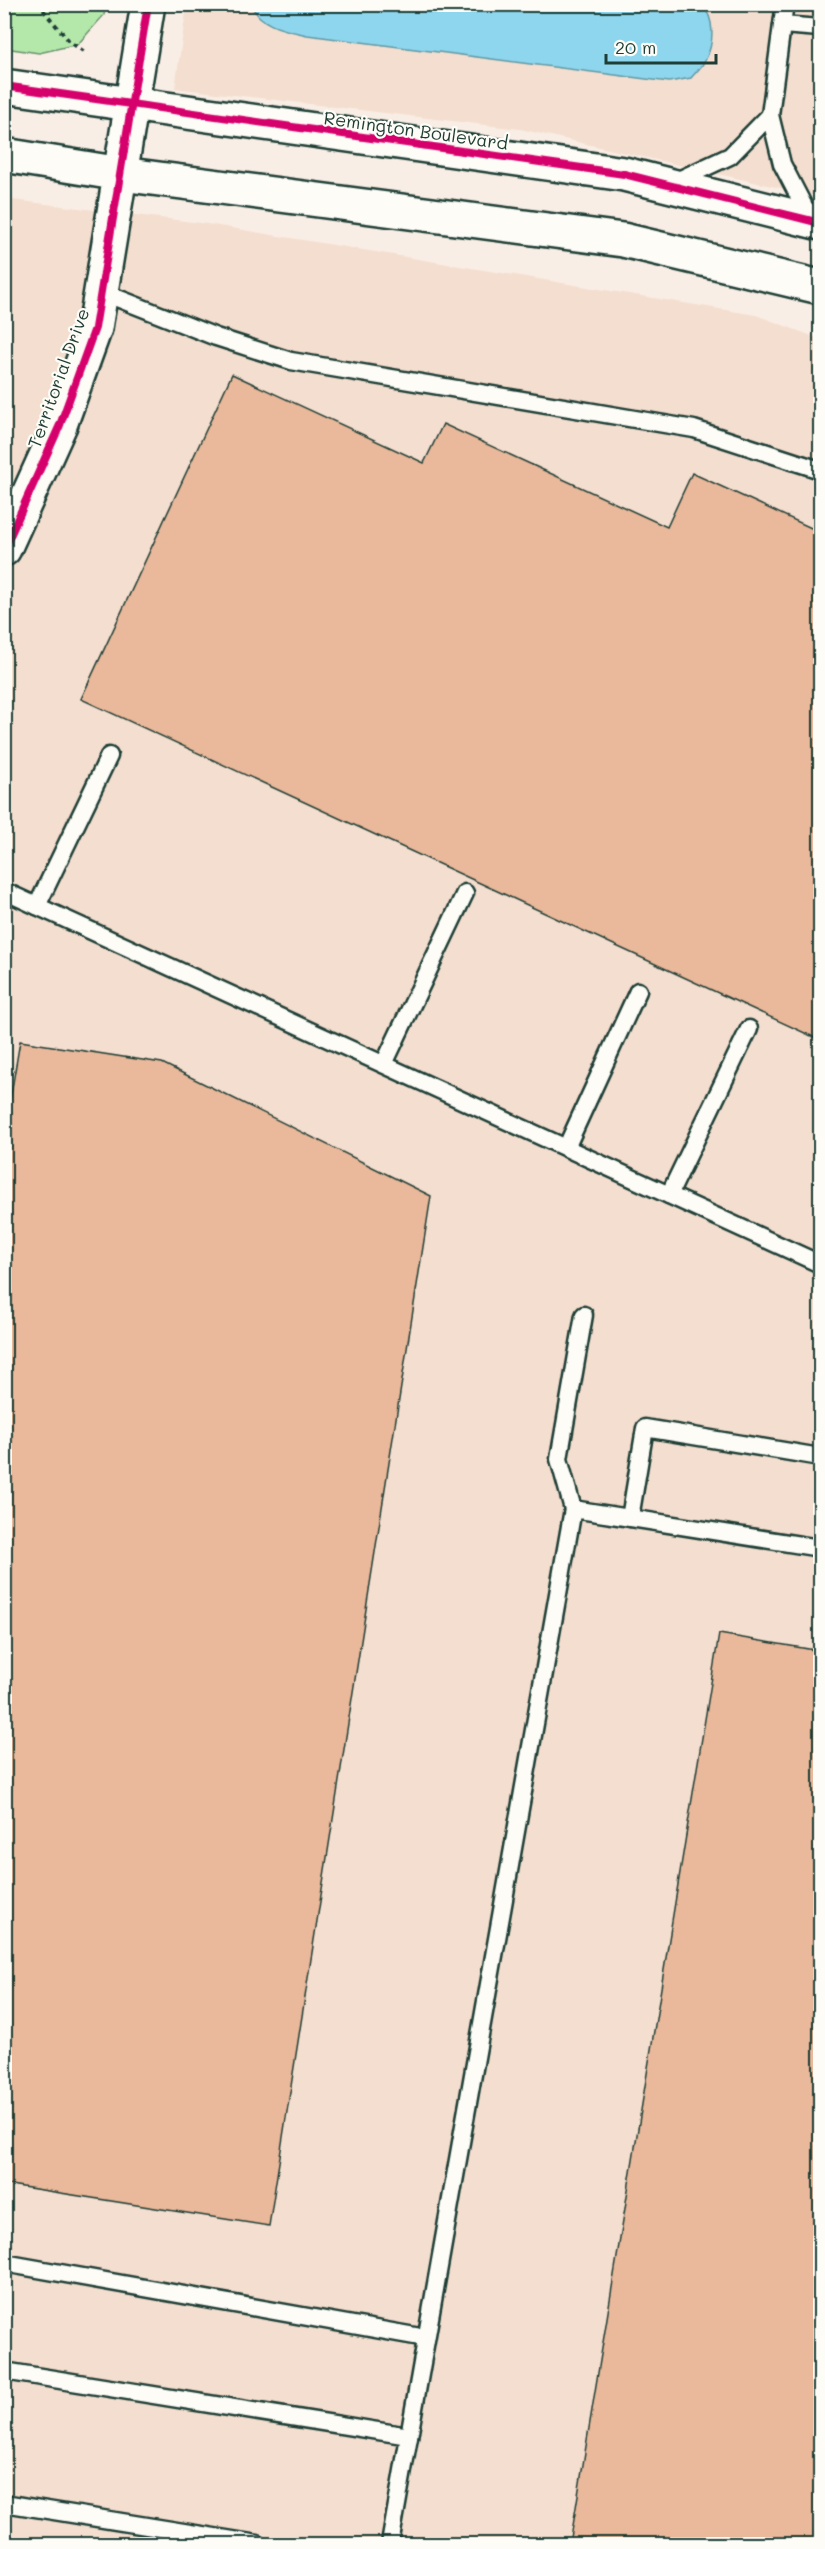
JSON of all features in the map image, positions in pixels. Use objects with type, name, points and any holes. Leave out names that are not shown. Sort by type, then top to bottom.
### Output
[{"type":"street","name":"Territorial Drive","points":[[4,549],[60,425],[95,328],[148,4]]},
{"type":"street","name":"Remington Boulevard","points":[[4,86],[624,174],[816,222]]},
{"type":"street","points":[[4,155],[121,174],[623,240],[820,287]]},
{"type":"lane","points":[[783,4],[770,115],[782,164],[816,222]]},
{"type":"lane","points":[[782,24],[820,28]]},
{"type":"lane","points":[[667,185],[730,156],[770,115]]},
{"type":"lane","points":[[102,292],[216,338],[291,361],[694,429],[820,470]]},
{"type":"lane","points":[[37,906],[109,756]]},
{"type":"lane","points":[[4,891],[820,1264]]},
{"type":"lane","points":[[384,1064],[465,893]]},
{"type":"lane","points":[[566,1148],[638,991]]},
{"type":"lane","points":[[669,1195],[749,1029]]},
{"type":"lane","points":[[390,2544],[573,1509],[559,1459],[584,1315]]},
{"type":"lane","points":[[630,1518],[645,1428],[820,1457]]},
{"type":"lane","points":[[573,1509],[820,1548]]},
{"type":"lane","points":[[4,2263],[426,2338]]},
{"type":"lane","points":[[4,2371],[409,2436]]},
{"type":"lane","points":[[4,2503],[258,2544]]},
{"type":"path","points":[[33,11],[46,10],[51,4]]},
{"type":"path","points":[[43,10],[70,42],[86,53]]},
{"type":"shaded area","points":[[187,5],[820,5],[820,197],[520,129],[175,88]]},
{"type":"shaded area","points":[[5,199],[201,223],[756,315],[820,339],[820,2544],[5,2544]]},
{"type":"green space","points":[[5,4],[106,5],[104,15],[78,44],[39,53],[5,48]]},
{"type":"water","points":[[251,5],[702,5],[709,17],[712,38],[705,62],[691,78],[669,82],[307,35],[268,23],[255,12]]},
{"type":"building","points":[[232,374],[424,463],[443,424],[667,527],[692,473],[820,532],[820,1040],[81,699]]},
{"type":"building","points":[[20,1041],[162,1063],[431,1196],[269,2226],[4,2184],[4,1137]]},
{"type":"building","points":[[719,1634],[820,1651],[820,2544],[570,2544]]},
{"type":"cycle path","points":[[4,549],[60,425],[95,328],[148,4]]},
{"type":"cycle path","points":[[4,86],[624,174],[820,223]]}]
